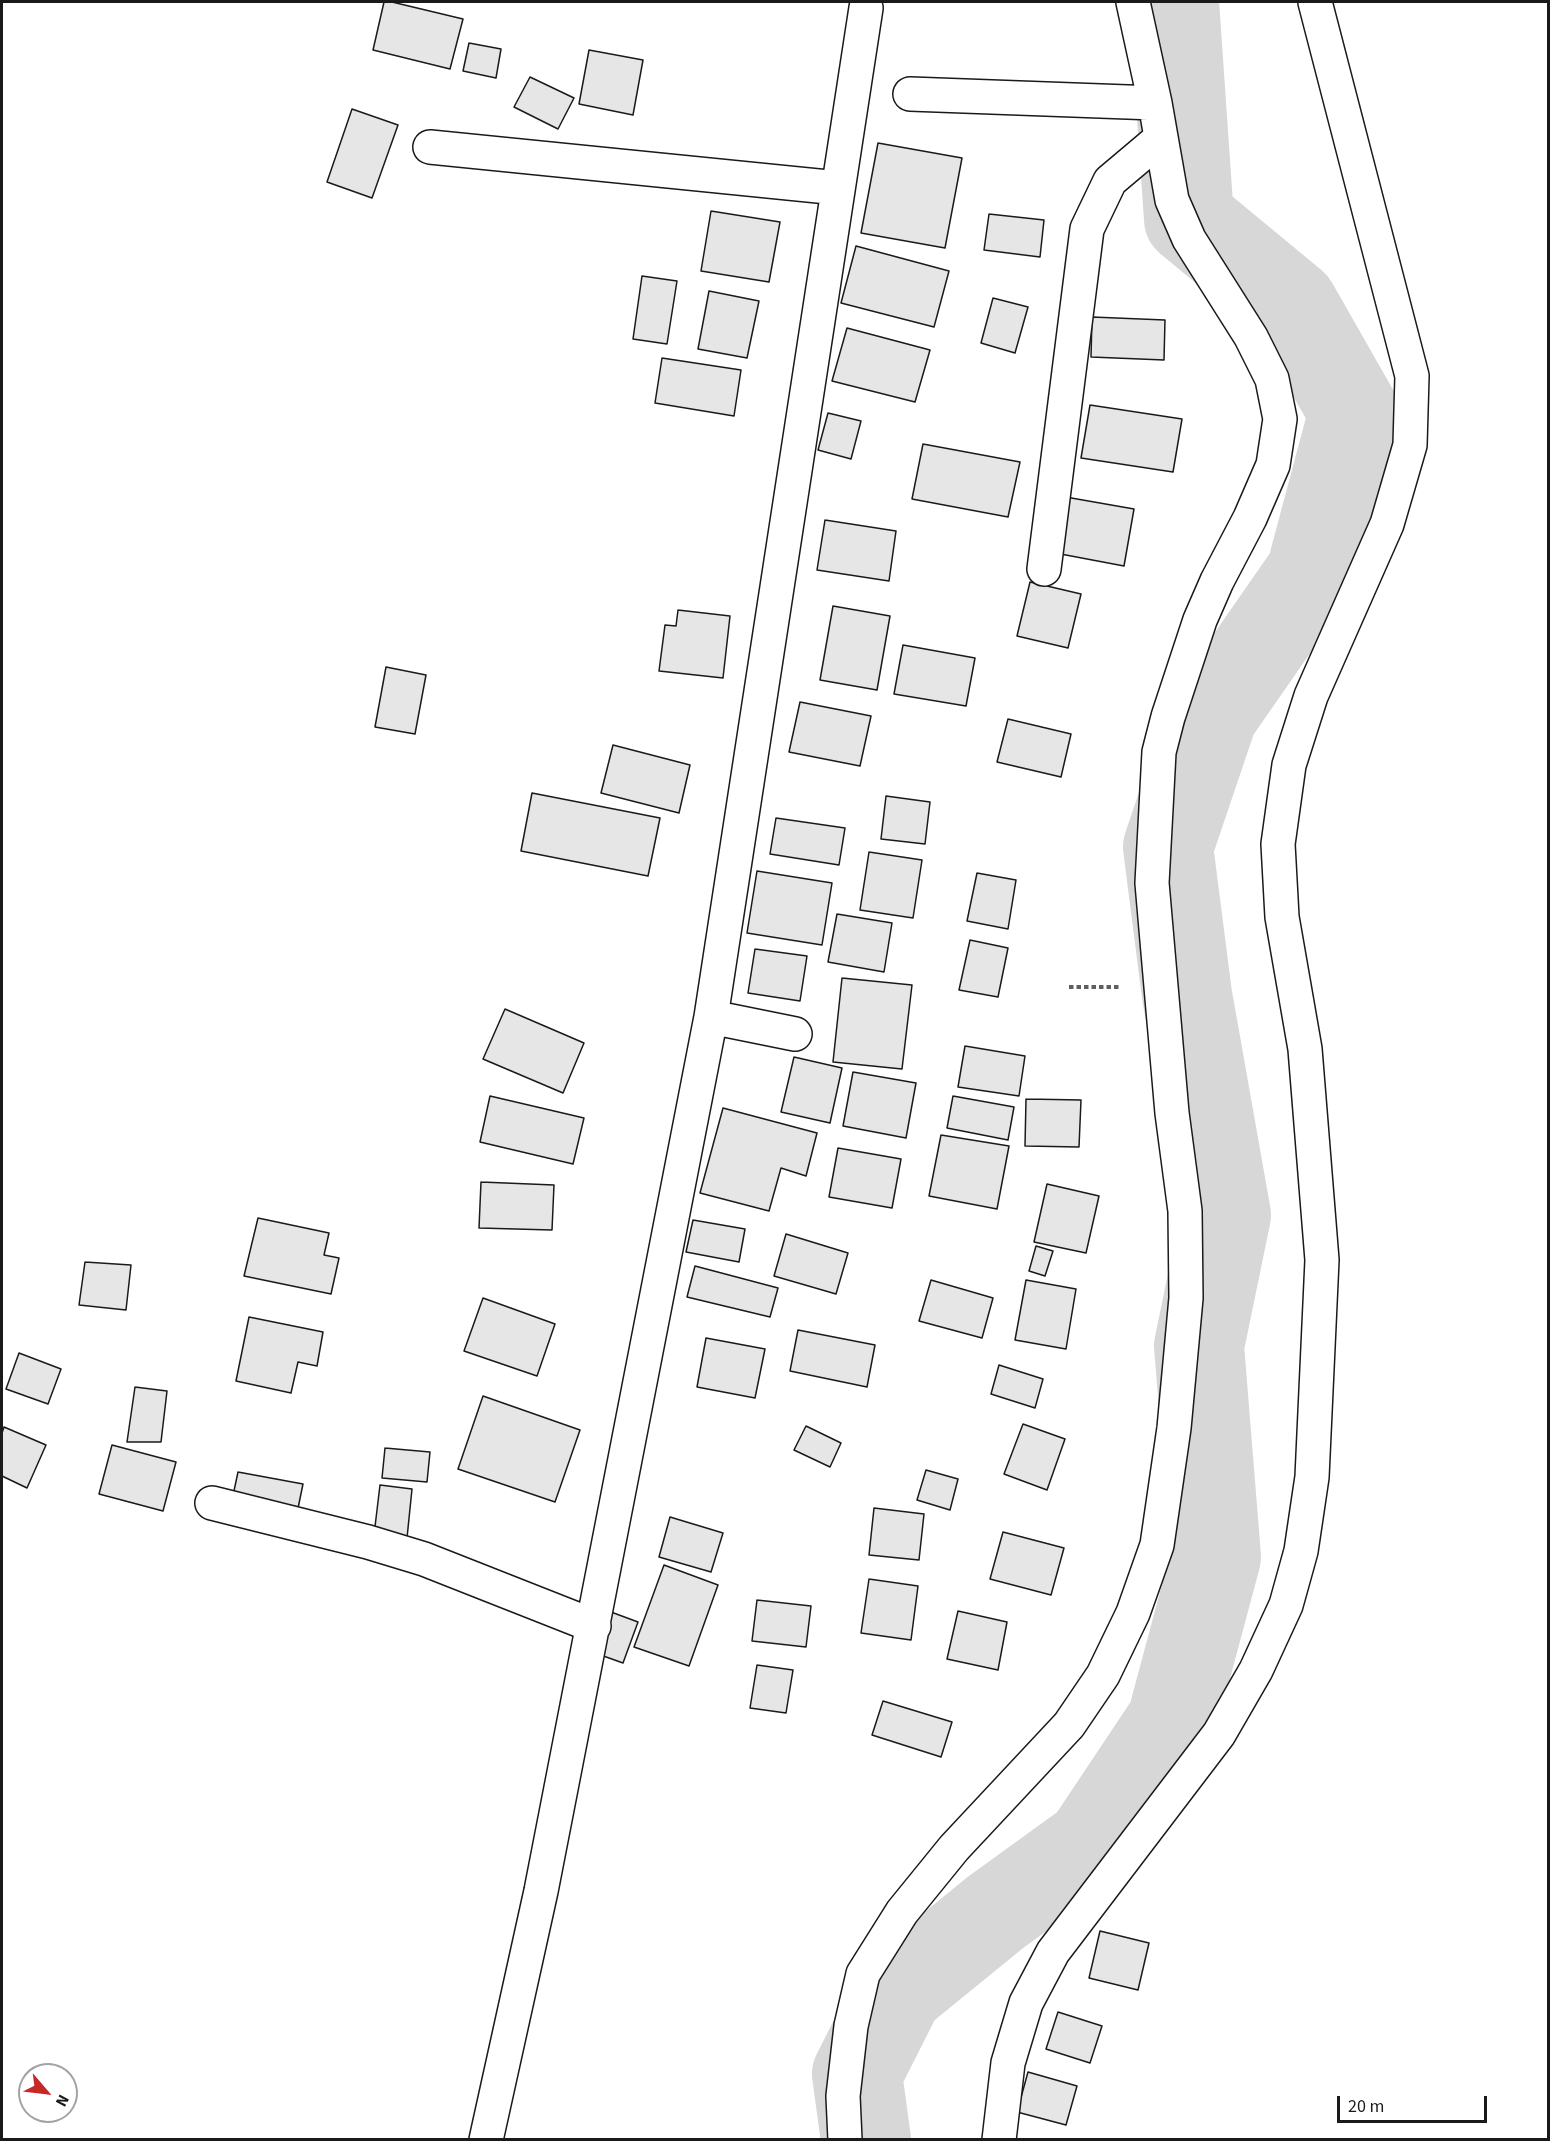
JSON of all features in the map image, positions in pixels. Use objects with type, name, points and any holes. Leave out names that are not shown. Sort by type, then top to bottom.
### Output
[{"type":"street","points":[[845,2139],[843,2096],[851,2026],[863,1974],[902,1912],[954,1848],[1069,1725],[1103,1676],[1133,1613],[1157,1545],[1174,1428],[1186,1298],[1185,1211],[1172,1113],[1152,883],[1159,752],[1200,620],[1273,465],[1281,419],[1272,379],[1251,337],[1189,239],[1172,200],[1155,103],[1133,2]]},
{"type":"street","points":[[999,2139],[1008,2063],[1026,2002],[1053,1952],[1219,1734],[1256,1670],[1281,1616],[1301,1551],[1312,1477],[1322,1260],[1305,1049],[1282,917],[1278,843],[1289,765],[1311,696],[1388,524],[1410,445],[1412,376],[1315,2]]},
{"type":"street","points":[[486,2139],[541,1891],[711,1017],[866,8]]},
{"type":"street","points":[[910,94],[1155,103]]},
{"type":"street","points":[[1044,569],[1087,229],[1110,181],[1161,138]]},
{"type":"street","points":[[430,147],[838,188]]},
{"type":"street","points":[[711,1017],[795,1034]]},
{"type":"street","points":[[212,1503],[368,1542],[424,1559],[594,1626]]},
{"type":"building","points":[[384,2],[463,19],[450,69],[373,50]]},
{"type":"building","points":[[469,43],[501,49],[496,78],[463,71]]},
{"type":"building","points":[[589,50],[643,60],[633,115],[579,104]]},
{"type":"building","points":[[530,77],[574,98],[558,129],[514,107]]},
{"type":"building","points":[[352,109],[398,125],[372,198],[327,182]]},
{"type":"building","points":[[878,143],[962,158],[945,248],[861,233]]},
{"type":"building","points":[[711,211],[780,222],[769,282],[701,271]]},
{"type":"building","points":[[989,214],[1044,220],[1040,257],[984,250]]},
{"type":"building","points":[[856,246],[949,271],[934,327],[841,303]]},
{"type":"building","points":[[642,276],[677,281],[667,344],[633,339]]},
{"type":"building","points":[[709,291],[759,301],[747,358],[698,349]]},
{"type":"building","points":[[993,298],[1028,307],[1015,353],[981,343]]},
{"type":"building","points":[[1092,317],[1165,320],[1164,360],[1091,357]]},
{"type":"building","points":[[847,328],[930,350],[915,402],[832,381]]},
{"type":"building","points":[[662,358],[741,370],[734,416],[655,403]]},
{"type":"building","points":[[1090,405],[1182,419],[1173,472],[1081,458]]},
{"type":"building","points":[[828,413],[861,421],[851,459],[818,450]]},
{"type":"building","points":[[923,444],[1020,462],[1008,517],[912,499]]},
{"type":"building","points":[[1060,496],[1134,509],[1124,566],[1050,552]]},
{"type":"building","points":[[825,520],[896,531],[889,581],[817,570]]},
{"type":"building","points":[[1030,582],[1081,594],[1068,648],[1017,636]]},
{"type":"building","points":[[833,606],[890,616],[877,690],[820,680]]},
{"type":"building","points":[[678,610],[730,616],[723,678],[659,671],[665,625],[676,626]]},
{"type":"building","points":[[903,645],[975,658],[966,706],[894,694]]},
{"type":"building","points":[[386,667],[426,675],[415,734],[375,727]]},
{"type":"building","points":[[800,702],[871,716],[860,766],[789,752]]},
{"type":"building","points":[[1008,719],[1071,734],[1061,777],[997,762]]},
{"type":"building","points":[[613,745],[690,765],[679,813],[601,793]]},
{"type":"building","points":[[532,793],[660,818],[648,876],[521,851]]},
{"type":"building","points":[[886,796],[930,802],[925,844],[881,839]]},
{"type":"building","points":[[776,818],[845,828],[839,865],[770,854]]},
{"type":"building","points":[[869,852],[922,860],[913,918],[860,910]]},
{"type":"building","points":[[757,871],[832,883],[822,945],[747,933]]},
{"type":"building","points":[[977,873],[1016,880],[1008,929],[967,921]]},
{"type":"building","points":[[837,914],[892,923],[884,972],[828,962]]},
{"type":"building","points":[[970,940],[1008,948],[998,997],[959,990]]},
{"type":"building","points":[[755,949],[807,956],[800,1001],[748,993]]},
{"type":"building","points":[[842,978],[912,985],[902,1069],[833,1062]]},
{"type":"building","points":[[505,1009],[584,1043],[563,1093],[483,1059]]},
{"type":"building","points":[[965,1046],[1025,1056],[1019,1096],[958,1087]]},
{"type":"building","points":[[794,1057],[842,1068],[830,1123],[781,1112]]},
{"type":"building","points":[[853,1072],[916,1083],[906,1138],[843,1126]]},
{"type":"building","points":[[490,1096],[584,1118],[573,1164],[480,1142]]},
{"type":"building","points":[[953,1096],[1014,1107],[1008,1140],[947,1128]]},
{"type":"building","points":[[1026,1099],[1081,1100],[1079,1147],[1025,1146]]},
{"type":"building","points":[[723,1108],[817,1133],[806,1176],[781,1168],[769,1211],[700,1193]]},
{"type":"building","points":[[941,1135],[1009,1146],[997,1209],[929,1196]]},
{"type":"building","points":[[838,1148],[901,1159],[892,1208],[829,1197]]},
{"type":"building","points":[[481,1182],[554,1185],[552,1230],[479,1228]]},
{"type":"building","points":[[1047,1184],[1099,1196],[1086,1253],[1034,1242]]},
{"type":"building","points":[[258,1218],[329,1233],[324,1255],[339,1258],[331,1294],[244,1276]]},
{"type":"building","points":[[693,1220],[745,1229],[739,1262],[686,1252]]},
{"type":"building","points":[[786,1234],[848,1253],[836,1294],[774,1276]]},
{"type":"building","points":[[1036,1246],[1053,1251],[1045,1276],[1029,1271]]},
{"type":"building","points":[[85,1262],[131,1265],[126,1310],[79,1305]]},
{"type":"building","points":[[695,1266],[778,1288],[770,1317],[687,1297]]},
{"type":"building","points":[[931,1280],[993,1298],[982,1338],[919,1321]]},
{"type":"building","points":[[1026,1280],[1076,1289],[1066,1349],[1015,1340]]},
{"type":"building","points":[[483,1298],[555,1324],[537,1376],[464,1351]]},
{"type":"building","points":[[249,1317],[323,1332],[317,1366],[298,1362],[291,1393],[236,1381]]},
{"type":"building","points":[[798,1330],[875,1345],[867,1387],[790,1371]]},
{"type":"building","points":[[706,1338],[765,1349],[755,1398],[697,1387]]},
{"type":"building","points":[[19,1353],[61,1369],[48,1404],[6,1389]]},
{"type":"building","points":[[999,1365],[1043,1379],[1035,1408],[991,1394]]},
{"type":"building","points":[[135,1387],[167,1391],[161,1442],[127,1442]]},
{"type":"building","points":[[483,1396],[580,1430],[555,1502],[458,1469]]},
{"type":"building","points":[[1023,1424],[1065,1439],[1047,1490],[1004,1474]]},
{"type":"building","points":[[806,1426],[841,1443],[830,1467],[794,1450]]},
{"type":"building","points":[[4,1427],[46,1445],[27,1488],[2,1476]]},
{"type":"building","points":[[112,1445],[176,1462],[163,1511],[99,1494]]},
{"type":"building","points":[[385,1448],[430,1452],[427,1482],[382,1478]]},
{"type":"building","points":[[926,1470],[958,1479],[950,1510],[917,1500]]},
{"type":"building","points":[[238,1472],[303,1484],[296,1518],[231,1505]]},
{"type":"building","points":[[380,1485],[412,1489],[407,1538],[374,1535]]},
{"type":"building","points":[[874,1508],[924,1514],[919,1560],[869,1555]]},
{"type":"building","points":[[670,1517],[723,1533],[711,1572],[659,1557]]},
{"type":"building","points":[[1003,1532],[1064,1548],[1051,1595],[990,1579]]},
{"type":"building","points":[[664,1565],[718,1585],[689,1666],[634,1647]]},
{"type":"building","points":[[869,1579],[918,1586],[911,1640],[861,1633]]},
{"type":"building","points":[[757,1600],[811,1606],[806,1647],[752,1641]]},
{"type":"building","points":[[958,1611],[1007,1622],[998,1670],[947,1659]]},
{"type":"building","points":[[611,1612],[638,1622],[623,1663],[595,1653]]},
{"type":"building","points":[[757,1665],[793,1670],[786,1713],[750,1708]]},
{"type":"building","points":[[883,1701],[952,1722],[941,1757],[872,1735]]},
{"type":"building","points":[[1100,1931],[1149,1943],[1138,1990],[1089,1978]]},
{"type":"building","points":[[1058,2012],[1102,2026],[1090,2063],[1046,2049]]},
{"type":"building","points":[[1028,2072],[1077,2086],[1066,2125],[1017,2112]]},
{"type":"waterway","points":[[866,2140],[857,2074],[899,1991],[996,1912],[1090,1844],[1172,1721],[1216,1557],[1199,1346],[1226,1215],[1187,995],[1168,847],[1213,714],[1311,573],[1354,412],[1293,305],[1189,219],[1174,2]]}]
